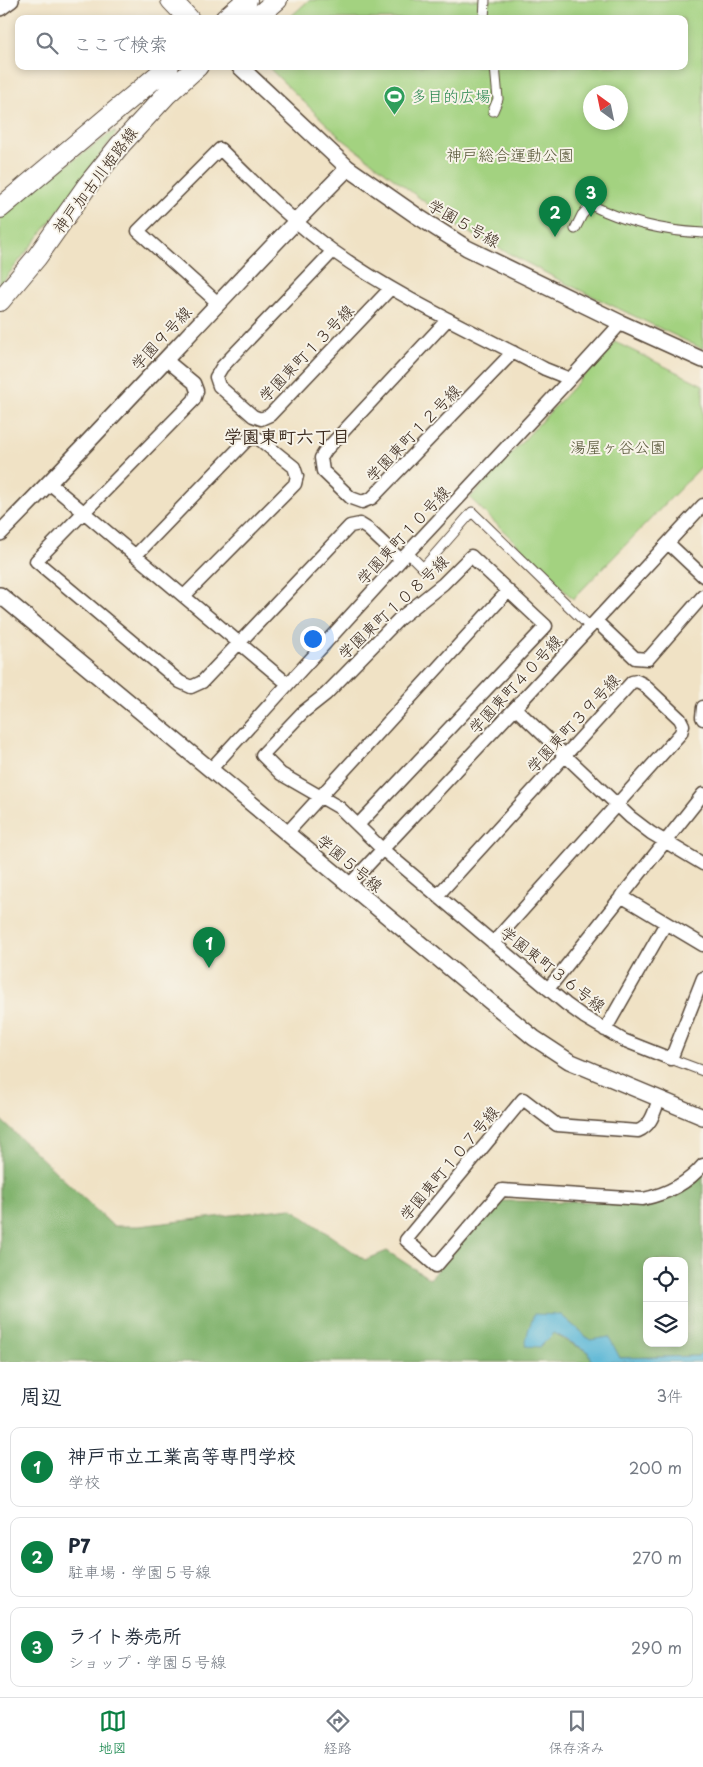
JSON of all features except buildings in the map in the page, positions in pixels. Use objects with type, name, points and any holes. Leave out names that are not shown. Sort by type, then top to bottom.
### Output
[{"type":"main road","points":[[171,0],[185,15]]},
{"type":"main road","points":[[187,0],[195,15]]},
{"type":"main road","points":[[230,15],[247,0]]},
{"type":"main road","points":[[260,15],[277,0]]},
{"type":"main road","name":"神戸加古川姫路線","points":[[0,208],[164,70]]},
{"type":"main road","name":"神戸加古川姫路線","points":[[0,302],[48,242],[87,186],[120,145],[160,101],[194,70]]},
{"type":"street","points":[[0,8],[11,0]]},
{"type":"street","points":[[484,15],[485,0]]},
{"type":"street","name":"学園５号線","points":[[243,70],[348,168],[467,248],[621,323],[703,360]]},
{"type":"street","points":[[493,111],[498,99],[495,70]]},
{"type":"street","points":[[218,303],[138,231],[220,149],[295,222],[333,251],[390,289],[545,369],[570,379]]},
{"type":"street","name":"学園９号線","points":[[0,533],[49,484],[218,303],[348,168]]},
{"type":"street","points":[[575,229],[582,215],[593,202],[610,215],[649,227],[678,232],[703,233]]},
{"type":"street","name":"学園東町１３号線","points":[[333,251],[222,367],[216,377],[219,386],[253,416],[261,419],[270,415],[390,289]]},
{"type":"street","name":"学園東町１２号線","points":[[448,319],[326,450],[321,458],[323,471],[352,498],[362,502],[372,498],[513,352]]},
{"type":"street","name":"学園東町１０号線","points":[[210,770],[621,323]]},
{"type":"street","points":[[166,359],[194,383],[197,390],[194,400],[36,561],[180,682],[191,687],[202,682],[350,526],[360,524],[423,568],[472,512],[593,624],[635,658],[648,659],[654,654],[703,596]]},
{"type":"street","points":[[135,556],[252,437],[259,439],[294,467],[297,476],[295,484],[184,596]]},
{"type":"street","points":[[49,484],[288,684]]},
{"type":"street","name":"学園東町４０号線","points":[[350,884],[703,505]]},
{"type":"street","points":[[668,543],[703,576]]},
{"type":"street","name":"学園東町１０８号線","points":[[358,825],[546,626],[471,556],[443,584],[399,619],[326,694],[302,713],[262,755],[281,774],[340,808],[382,849]]},
{"type":"street","points":[[286,833],[508,591]]},
{"type":"street","name":"学園５号線","points":[[0,595],[534,1038],[569,1062],[703,1117]]},
{"type":"street","name":"学園東町３９号線","points":[[437,896],[632,682],[637,681],[643,684],[680,719],[683,725],[681,733],[493,943]]},
{"type":"street","points":[[703,707],[703,719]]},
{"type":"street","points":[[515,708],[650,833],[703,864]]},
{"type":"street","points":[[548,989],[703,794]]},
{"type":"street","name":"学園東町３６号線","points":[[382,849],[584,1017],[631,1044],[670,1059]]},
{"type":"street","points":[[622,896],[703,945]]},
{"type":"street","points":[[605,1030],[666,923]]},
{"type":"street","points":[[703,978],[670,1059],[703,1071]]},
{"type":"street","name":"学園東町１０７号線","points":[[659,1099],[650,1123],[638,1131],[557,1125],[523,1099],[406,1240],[436,1266],[502,1190],[643,1199],[658,1196],[677,1188],[694,1175],[703,1165]]},
{"type":"green space","name":"神戸総合運動公園","points":[[309,0],[703,0],[703,349],[565,283],[455,225],[341,138],[271,70],[688,70],[688,15],[292,15]]},
{"type":"green space","points":[[114,131],[116,133],[0,285],[0,218],[32,190]]},
{"type":"green space","name":"湯屋ヶ谷公園","points":[[615,342],[703,385],[703,465],[573,599],[470,498]]},
{"type":"green space","points":[[0,1119],[113,1226],[139,1226],[291,1208],[365,1260],[387,1251],[430,1279],[497,1201],[664,1202],[697,1180],[703,1171],[703,1351],[698,1356],[620,1358],[590,1340],[561,1315],[554,1333],[589,1352],[592,1362],[0,1362]]},
{"type":"water","points":[[534,1314],[561,1315],[590,1340],[609,1337],[620,1358],[698,1356],[703,1351],[703,1362],[592,1362],[589,1352],[554,1333],[540,1347],[525,1346]]},
{"type":"place","name":"多目的広場","points":[[395,115]]},
{"type":"place","name":"ライト券売所","points":[[591,217]]},
{"type":"place","name":"P7","points":[[555,237]]},
{"type":"place","name":"神戸市立工業高等専門学校","points":[[209,968]]},
{"type":"district","name":"学園東町六丁目","points":[[287,437]]}]
